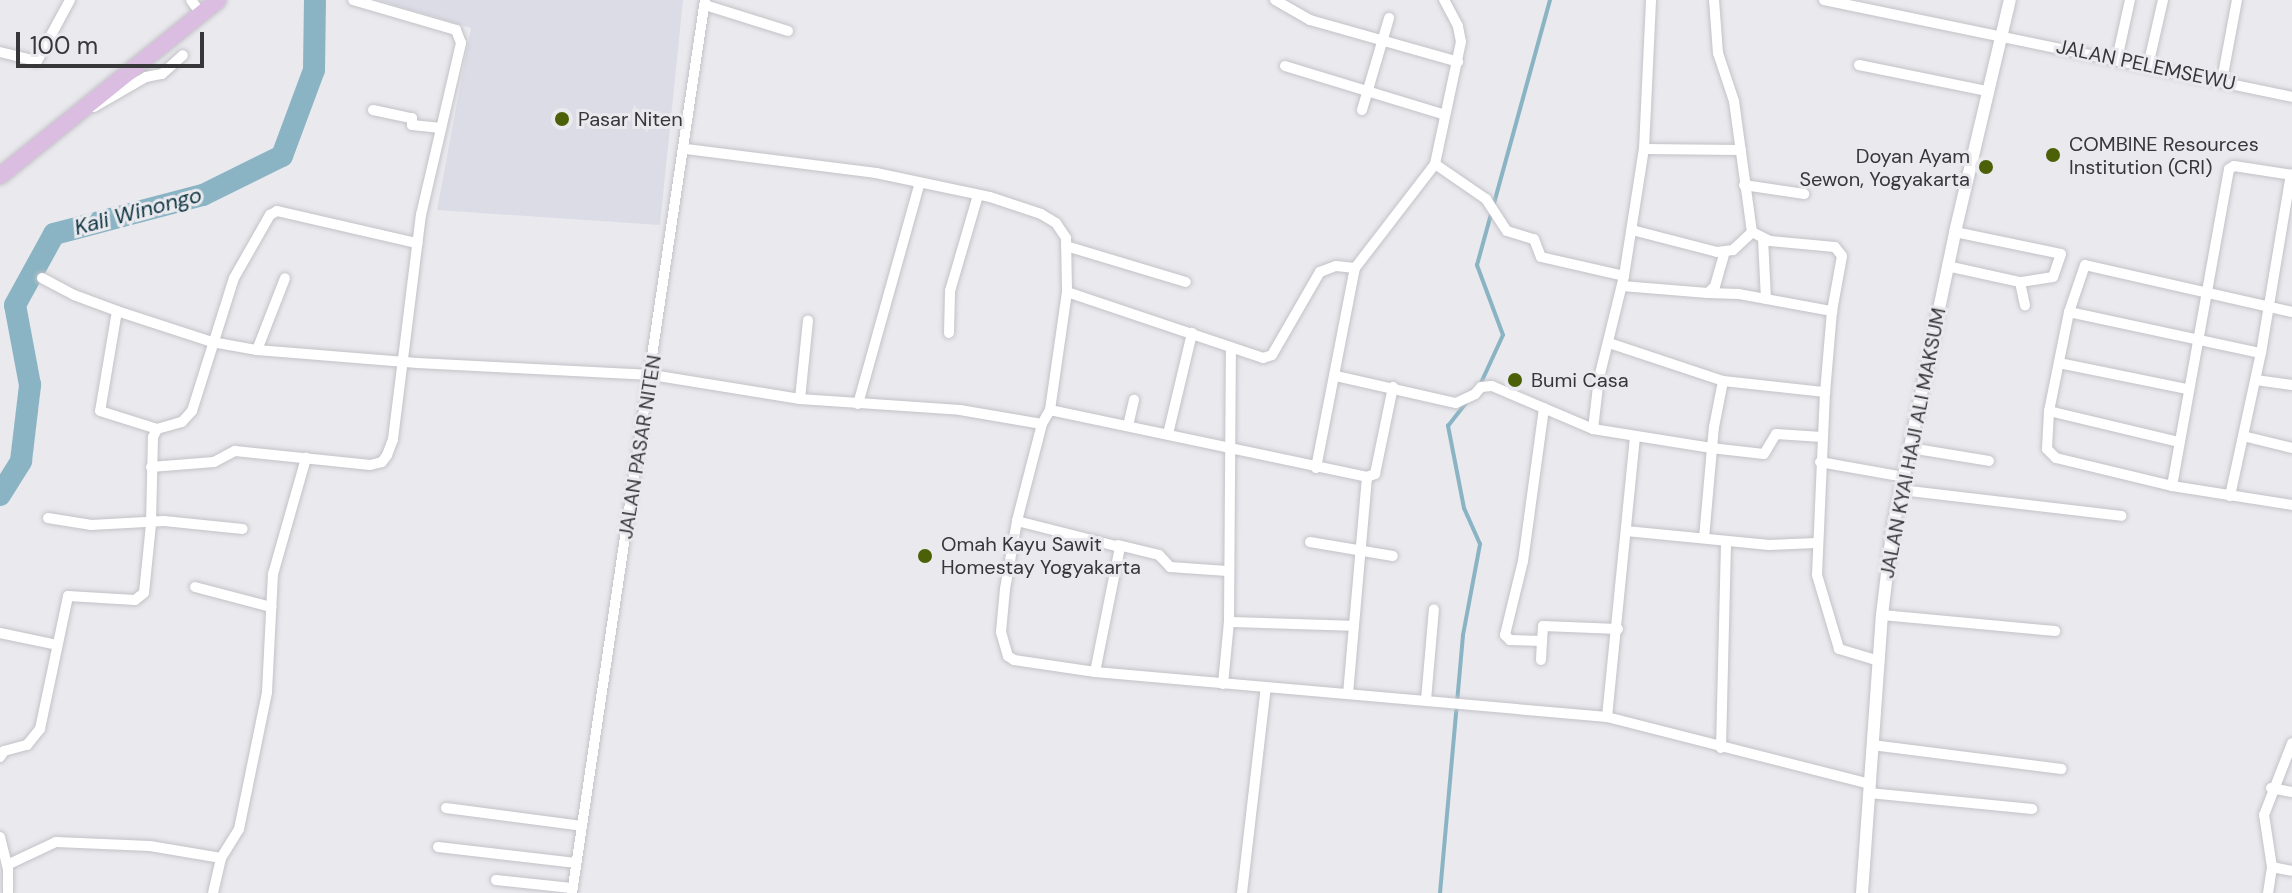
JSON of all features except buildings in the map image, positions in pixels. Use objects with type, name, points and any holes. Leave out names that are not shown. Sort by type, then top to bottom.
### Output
[{"type":"main road","points":[[0,176],[89,104],[195,6],[218,0]]},
{"type":"street","points":[[0,52],[37,61],[70,0]]},
{"type":"street","points":[[151,467],[198,465],[235,451],[370,465],[382,462],[393,439],[417,243],[460,35],[456,30],[353,0]]},
{"type":"street","points":[[1275,0],[1310,20],[1458,62]]},
{"type":"street","points":[[1316,468],[1355,268],[1435,164],[1458,62],[1460,32],[1444,0]]},
{"type":"street","points":[[1593,429],[1599,378],[1623,281],[1644,149],[1651,0]]},
{"type":"street","points":[[1632,230],[1725,251],[1743,243],[1752,232],[1734,101],[1718,53],[1714,0]]},
{"type":"street","points":[[1824,0],[2000,35]]},
{"type":"street","name":"JALAN KYAI HAJI ALI MAKSUM","points":[[1862,893],[1882,615],[1903,483],[1947,266],[2010,0]]},
{"type":"street","points":[[2117,59],[2130,0]]},
{"type":"street","points":[[2148,66],[2163,0]]},
{"type":"street","points":[[2222,80],[2237,0]]},
{"type":"street","points":[[705,2],[788,31]]},
{"type":"street","name":"JALAN PASAR NITEN","points":[[572,890],[652,375],[670,222],[686,149],[705,2]]},
{"type":"street","points":[[1362,110],[1389,18]]},
{"type":"street","name":"JALAN PELEMSEWU","points":[[2000,35],[2292,97]]},
{"type":"street","points":[[89,104],[97,106],[146,77],[162,74],[183,55]]},
{"type":"street","points":[[1859,65],[1987,91]]},
{"type":"street","points":[[1285,66],[1445,115]]},
{"type":"street","points":[[373,110],[412,118],[412,125],[441,128]]},
{"type":"street","points":[[686,149],[876,173],[978,195],[1041,214],[1056,223],[1066,246],[1067,292],[1050,410],[1042,424],[1017,521],[1001,621],[1008,656],[1021,663],[1607,717],[1870,788],[2032,809]]},
{"type":"street","points":[[1644,149],[1741,150]]},
{"type":"street","points":[[1435,164],[1486,199],[1507,231],[1534,239],[1544,259],[1623,281],[1766,299],[1832,311]]},
{"type":"street","points":[[2172,486],[2187,389],[2229,169],[2234,166],[2291,174],[2256,380],[2230,496]]},
{"type":"street","points":[[858,404],[920,182]]},
{"type":"street","points":[[1744,185],[1804,194]]},
{"type":"street","points":[[949,333],[950,291],[978,195]]},
{"type":"street","points":[[117,311],[100,411],[157,429],[188,418],[234,278],[261,227],[277,211],[417,243]]},
{"type":"street","points":[[1752,232],[1763,238],[1840,250],[1842,256],[1832,311],[1820,462],[1816,543],[1820,594],[1837,645],[1845,654],[1879,661]]},
{"type":"street","points":[[1947,266],[2020,282],[2053,277],[2061,254],[1955,232]]},
{"type":"street","points":[[1763,238],[1766,299]]},
{"type":"street","points":[[2280,245],[2292,247]]},
{"type":"street","points":[[1066,246],[1186,282]]},
{"type":"street","points":[[1708,293],[1715,286],[1725,251]]},
{"type":"street","points":[[2292,312],[2088,264],[2083,267],[2069,312],[2049,411],[2047,449],[2051,456],[2172,486],[2292,505]]},
{"type":"street","points":[[1067,292],[1263,358],[1272,355],[1320,272],[1336,266],[1355,268]]},
{"type":"street","points":[[42,278],[74,295],[117,311],[212,342],[257,350],[402,362],[652,375],[800,399],[960,410],[1042,424]]},
{"type":"street","points":[[257,350],[285,278]]},
{"type":"street","points":[[2020,282],[2025,305]]},
{"type":"street","points":[[2069,312],[2261,353]]},
{"type":"street","points":[[800,399],[808,320]]},
{"type":"street","points":[[1168,434],[1192,333]]},
{"type":"street","points":[[1609,343],[1723,381],[1825,392]]},
{"type":"street","points":[[1223,684],[1229,622],[1231,347]]},
{"type":"street","points":[[2059,363],[2187,389]]},
{"type":"street","points":[[1336,376],[1456,403],[1475,394],[1481,387],[1492,386],[1593,429],[1711,448],[1764,454],[1776,434],[1822,437]]},
{"type":"street","points":[[2256,380],[2292,385]]},
{"type":"street","points":[[1704,538],[1711,448],[1723,381]]},
{"type":"street","points":[[1050,410],[1367,477],[1375,474],[1393,387]]},
{"type":"street","points":[[1128,426],[1134,400]]},
{"type":"street","points":[[1542,641],[1510,640],[1504,632],[1523,561],[1544,408]]},
{"type":"street","points":[[2049,411],[2179,442]]},
{"type":"street","points":[[1,752],[27,745],[40,729],[68,596],[135,600],[144,593],[151,524],[151,449],[157,429]]},
{"type":"street","points":[[2243,436],[2292,448]]},
{"type":"street","points":[[1607,717],[1635,437]]},
{"type":"street","points":[[1910,448],[1989,461]]},
{"type":"street","points":[[213,893],[221,858],[239,829],[267,692],[271,607],[280,541],[306,458]]},
{"type":"street","points":[[1820,462],[1903,483],[2121,516]]},
{"type":"street","points":[[1348,693],[1367,477]]},
{"type":"street","points":[[48,518],[91,525],[172,521],[243,529]]},
{"type":"street","points":[[1017,521],[1159,555],[1170,567],[1227,571]]},
{"type":"street","points":[[1626,531],[1726,542],[1816,543]]},
{"type":"street","points":[[1310,542],[1360,553],[1393,556]]},
{"type":"street","points":[[1721,748],[1726,542]]},
{"type":"street","points":[[1095,672],[1121,552],[1118,545]]},
{"type":"street","points":[[195,587],[271,607]]},
{"type":"street","points":[[1426,700],[1434,609]]},
{"type":"street","points":[[1882,615],[2055,631]]},
{"type":"street","points":[[1229,622],[1353,626]]},
{"type":"street","points":[[1541,660],[1543,626],[1618,629]]},
{"type":"street","points":[[0,633],[57,645]]},
{"type":"street","points":[[1242,893],[1266,687]]},
{"type":"street","points":[[2268,893],[2272,867],[2263,820],[2271,788],[2292,743]]},
{"type":"street","points":[[1872,745],[2061,769]]},
{"type":"street","points":[[2271,788],[2292,792]]},
{"type":"street","points":[[446,808],[582,826]]},
{"type":"street","points":[[0,837],[8,893]]},
{"type":"street","points":[[5,868],[56,842],[150,846],[221,858]]},
{"type":"street","points":[[438,847],[576,863]]},
{"type":"street","points":[[2272,867],[2292,871]]},
{"type":"street","points":[[496,880],[572,890]]},
{"type":"shaded area","name":"Pasar Niten","points":[[378,0],[683,0],[660,225],[437,210],[471,28]]},
{"type":"waterway","name":"Kali Winongo","points":[[0,495],[21,461],[30,385],[15,305],[54,234],[203,195],[282,156],[314,70],[315,0]]},
{"type":"waterway","points":[[1480,385],[1503,335],[1477,265],[1550,0]]},
{"type":"waterway","points":[[1440,893],[1463,635],[1480,544],[1464,508],[1448,426],[1467,402]]},
{"type":"place","name":"Pasar Niten","points":[[562,119]]},
{"type":"place","name":"COMBINE Resources Institution (CRI)","points":[[2053,155]]},
{"type":"place","name":"Doyan Ayam Sewon, Yogyakarta","points":[[1986,167]]},
{"type":"place","name":"Bumi Casa","points":[[1515,380]]},
{"type":"place","name":"Omah Kayu Sawit Homestay Yogyakarta","points":[[925,556]]}]
